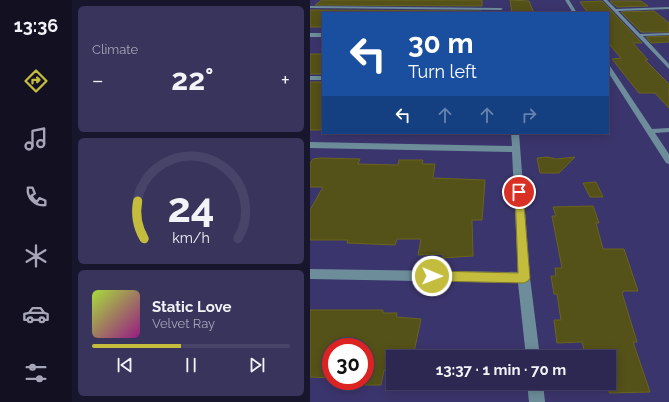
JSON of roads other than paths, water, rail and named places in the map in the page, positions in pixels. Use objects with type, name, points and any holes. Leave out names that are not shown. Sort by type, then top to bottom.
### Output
[{"type":"street","points":[[567,0],[574,12]]},
{"type":"street","points":[[605,0],[669,67]]},
{"type":"street","points":[[310,7],[501,9]]},
{"type":"street","points":[[615,10],[669,8]]},
{"type":"street","points":[[640,35],[669,34]]},
{"type":"street","points":[[310,35],[322,35]]},
{"type":"street","points":[[609,69],[669,161]]},
{"type":"street","points":[[310,78],[322,78]]},
{"type":"street","points":[[650,131],[669,130]]},
{"type":"street","points":[[515,134],[524,278],[531,350]]},
{"type":"street","points":[[310,145],[516,149]]},
{"type":"street","points":[[310,274],[524,278]]},
{"type":"street","points":[[536,390],[537,402]]}]
